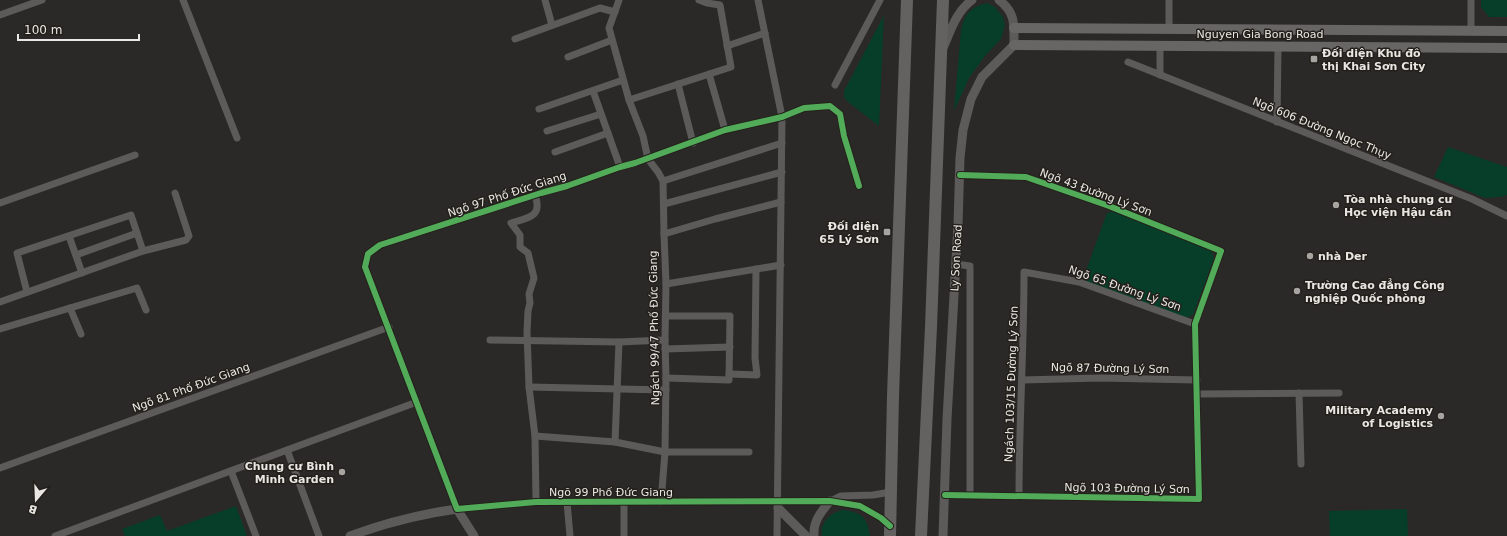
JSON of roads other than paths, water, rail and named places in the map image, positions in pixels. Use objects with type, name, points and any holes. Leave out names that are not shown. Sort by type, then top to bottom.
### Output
[{"type":"highway","points":[[890,531],[893,396],[908,0]]},
{"type":"highway","name":"Ly Son Road","points":[[921,536],[931,335],[943,0]]},
{"type":"main road","name":"Nguyen Gia Bong Road","points":[[1014,28],[1507,31]]},
{"type":"main road","points":[[1160,46],[1169,29]]},
{"type":"main road","points":[[1471,31],[1471,48]]},
{"type":"main road","name":"Nguyen Gia Bong Road","points":[[1014,45],[1507,48]]},
{"type":"street","points":[[0,15],[42,0]]},
{"type":"street","points":[[183,0],[237,138]]},
{"type":"street","points":[[545,0],[552,25]]},
{"type":"street","points":[[619,0],[609,28],[629,100],[643,136],[648,159],[663,181],[782,143]]},
{"type":"street","points":[[629,100],[731,67],[720,5],[699,0]]},
{"type":"street","points":[[758,0],[782,117],[777,536]]},
{"type":"street","points":[[835,85],[880,0]]},
{"type":"street","name":"Ly Son Road","points":[[941,51],[959,12],[972,0]]},
{"type":"street","points":[[998,0],[1011,12],[1014,20],[1014,45]]},
{"type":"street","points":[[1169,0],[1169,29]]},
{"type":"street","points":[[1471,0],[1471,31]]},
{"type":"street","points":[[515,39],[600,8],[615,12]]},
{"type":"street","points":[[728,46],[765,33]]},
{"type":"street","points":[[568,56],[612,40]]},
{"type":"street","name":"Ly Son Road","points":[[943,536],[947,419],[963,130],[967,111],[976,87],[982,77],[1014,45]]},
{"type":"street","points":[[1160,46],[1160,75]]},
{"type":"street","points":[[1277,122],[1278,46]]},
{"type":"street","name":"Ngõ 606 Đường Ngọc Thụy","points":[[1128,62],[1472,199],[1507,216]]},
{"type":"street","points":[[709,74],[725,130]]},
{"type":"street","points":[[539,109],[623,80]]},
{"type":"street","points":[[678,84],[693,143]]},
{"type":"street","points":[[592,91],[620,167]]},
{"type":"street","name":"Ngõ 97 Phố Đức Giang","points":[[458,509],[365,267],[368,254],[380,245],[648,159],[725,130],[782,117],[804,108],[830,106],[840,114],[844,136],[859,186]]},
{"type":"street","points":[[547,131],[601,114]]},
{"type":"street","points":[[555,152],[608,133]]},
{"type":"street","points":[[0,203],[135,155]]},
{"type":"street","points":[[664,204],[782,172]]},
{"type":"street","name":"Ngõ 43 Đường Lý Sơn","points":[[960,175],[1026,177],[1109,206],[1221,251]]},
{"type":"street","name":"Ngách 99/47 Phố Đức Giang","points":[[661,502],[666,452],[666,284],[663,181]]},
{"type":"street","points":[[0,302],[144,251],[186,240],[189,236],[175,193]]},
{"type":"street","points":[[535,195],[538,203],[536,212],[530,218],[511,222],[520,235],[520,247],[528,253],[534,278],[529,294],[530,303],[528,311],[527,340],[529,387],[535,436],[536,502]]},
{"type":"street","points":[[664,234],[781,202]]},
{"type":"street","points":[[27,292],[17,254],[131,216],[144,251]]},
{"type":"street","points":[[76,254],[137,233]]},
{"type":"street","points":[[69,236],[82,272]]},
{"type":"street","name":"Ngõ 103 Đường Lý Sơn","points":[[945,496],[970,495],[1118,499],[1199,499],[1195,324],[1221,251]]},
{"type":"street","points":[[956,264],[970,266],[970,495]]},
{"type":"street","points":[[666,284],[781,265]]},
{"type":"street","points":[[666,378],[757,375],[755,358],[756,268]]},
{"type":"street","name":"Ngõ 65 Đường Lý Sơn","points":[[1024,272],[1079,282],[1195,324]]},
{"type":"street","name":"Ngách 103/15 Đường Lý Sơn","points":[[1019,496],[1019,440],[1022,380],[1024,272]]},
{"type":"street","points":[[0,329],[137,288],[146,310]]},
{"type":"street","points":[[70,308],[81,334]]},
{"type":"street","points":[[666,316],[730,316],[729,377]]},
{"type":"street","name":"Ngõ 81 Phố Đức Giang","points":[[0,468],[389,327]]},
{"type":"street","points":[[490,340],[619,342],[665,340]]},
{"type":"street","points":[[615,442],[619,342]]},
{"type":"street","points":[[665,349],[730,347]]},
{"type":"street","name":"Ngõ 87 Đường Lý Sơn","points":[[1022,380],[1100,378],[1196,380]]},
{"type":"street","points":[[529,387],[666,390]]},
{"type":"street","points":[[1299,393],[1302,464]]},
{"type":"street","points":[[1197,394],[1340,393]]},
{"type":"street","points":[[55,536],[417,402]]},
{"type":"street","points":[[535,436],[615,442],[666,452],[749,452]]},
{"type":"street","points":[[287,450],[319,536]]},
{"type":"street","points":[[232,471],[256,536]]},
{"type":"street","points":[[814,536],[816,519],[830,501],[841,496],[872,495],[891,492]]},
{"type":"street","points":[[830,501],[860,506],[881,518],[890,531]]},
{"type":"street","name":"Ngõ 99 Phố Đức Giang","points":[[458,509],[536,502],[764,502],[778,505],[830,501]]},
{"type":"street","points":[[567,502],[570,536]]},
{"type":"street","points":[[624,502],[624,536]]},
{"type":"street","points":[[778,505],[806,536]]},
{"type":"street","points":[[350,536],[379,525],[433,512],[458,509],[474,536]]},
{"type":"place","name":"Đối diện Khu đô thị Khai Sơn City","points":[[1314,59]]},
{"type":"place","name":"Tòa nhà chung cư Học viện Hậu cần","points":[[1336,205]]},
{"type":"place","name":"Đối diện 65 Lý Sơn","points":[[887,232]]},
{"type":"place","name":"nhà Der","points":[[1310,256]]},
{"type":"place","name":"Trường Cao đẳng Công nghiệp Quốc phòng","points":[[1297,291]]},
{"type":"place","name":"Military Academy of Logistics","points":[[1441,416]]},
{"type":"place","name":"Chung cư Bình Minh Garden","points":[[342,472]]}]
